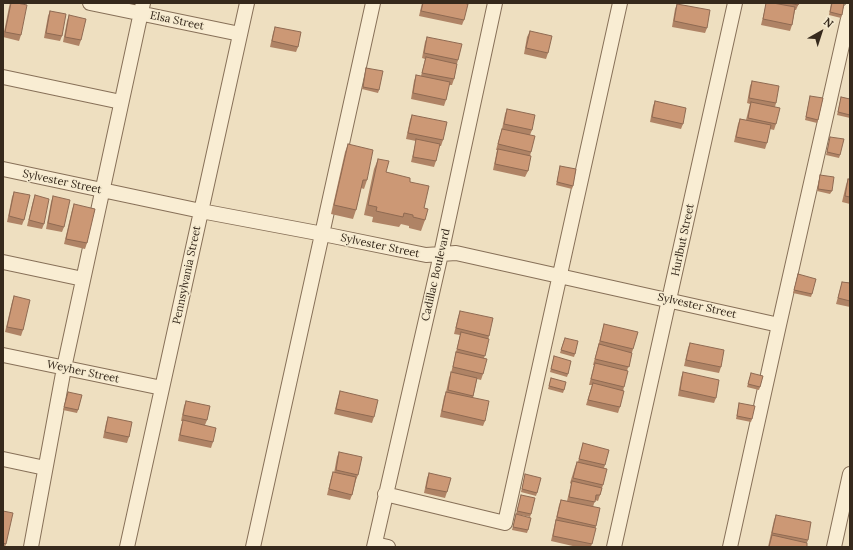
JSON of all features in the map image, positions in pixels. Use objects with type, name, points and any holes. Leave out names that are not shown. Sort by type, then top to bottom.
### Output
[{"type":"street","name":"Elsa Street","points":[[90,3],[142,8],[240,34]]},
{"type":"street","name":"Pennsylvania Street","points":[[127,547],[247,3]]},
{"type":"street","points":[[253,547],[373,3]]},
{"type":"street","name":"Cadillac Boulevard","points":[[379,546],[385,494],[441,254],[495,3]]},
{"type":"street","points":[[385,494],[505,523],[558,276],[620,3]]},
{"type":"street","name":"Hurlbut Street","points":[[614,547],[735,3]]},
{"type":"street","points":[[31,547],[64,368],[142,8]]},
{"type":"street","points":[[730,547],[850,10]]},
{"type":"street","points":[[3,77],[122,102]]},
{"type":"street","name":"Sylvester Street","points":[[3,169],[201,211],[426,255],[456,253],[779,325]]},
{"type":"street","points":[[3,262],[83,279]]},
{"type":"street","name":"Weyher Street","points":[[3,355],[162,388]]},
{"type":"street","points":[[3,459],[45,468]]},
{"type":"street","points":[[834,547],[850,474]]},
{"type":"building","points":[[11,3],[27,5],[21,35],[5,32]]},
{"type":"building","points":[[423,3],[468,4],[464,20],[421,11]]},
{"type":"building","points":[[766,3],[795,7],[792,25],[763,19]]},
{"type":"building","points":[[832,3],[844,3],[842,15],[830,12]]},
{"type":"building","points":[[677,4],[710,10],[707,28],[674,21]]},
{"type":"building","points":[[50,11],[66,14],[62,36],[46,33]]},
{"type":"building","points":[[69,15],[86,19],[81,40],[65,37]]},
{"type":"building","points":[[275,27],[301,32],[298,47],[272,41]]},
{"type":"building","points":[[530,31],[552,36],[548,53],[526,48]]},
{"type":"building","points":[[427,37],[462,44],[458,60],[424,53]]},
{"type":"building","points":[[426,57],[457,64],[454,79],[422,73]]},
{"type":"building","points":[[366,68],[383,71],[379,90],[363,87]]},
{"type":"building","points":[[416,75],[450,82],[446,100],[413,93]]},
{"type":"building","points":[[752,81],[779,86],[776,103],[749,98]]},
{"type":"building","points":[[810,96],[823,98],[818,120],[806,117]]},
{"type":"building","points":[[841,97],[850,99],[850,115],[838,112]]},
{"type":"building","points":[[655,101],[686,108],[683,124],[652,117]]},
{"type":"building","points":[[751,102],[780,108],[776,124],[748,118]]},
{"type":"building","points":[[507,109],[535,115],[532,130],[504,124]]},
{"type":"building","points":[[412,115],[447,122],[443,140],[408,133]]},
{"type":"building","points":[[740,119],[771,125],[767,143],[736,137]]},
{"type":"building","points":[[502,129],[535,136],[531,152],[498,144]]},
{"type":"building","points":[[830,137],[844,139],[840,155],[827,152]]},
{"type":"building","points":[[416,139],[440,144],[436,161],[413,157]]},
{"type":"building","points":[[348,144],[373,150],[367,180],[363,180],[356,210],[334,205]]},
{"type":"building","points":[[498,149],[531,156],[528,171],[495,164]]},
{"type":"building","points":[[378,159],[389,161],[386,172],[410,178],[410,182],[429,186],[424,208],[428,209],[425,220],[404,213],[403,217],[376,211],[377,207],[368,205]]},
{"type":"building","points":[[560,166],[576,169],[573,186],[557,182]]},
{"type":"building","points":[[820,175],[834,177],[832,191],[818,189]]},
{"type":"building","points":[[848,179],[850,179],[850,197],[845,196]]},
{"type":"building","points":[[14,192],[30,195],[24,220],[9,216]]},
{"type":"building","points":[[35,195],[49,199],[44,224],[29,220]]},
{"type":"building","points":[[53,196],[70,200],[64,227],[48,223]]},
{"type":"building","points":[[74,204],[95,209],[87,243],[66,239]]},
{"type":"building","points":[[798,274],[816,279],[812,294],[794,290]]},
{"type":"building","points":[[842,282],[850,283],[850,301],[838,298]]},
{"type":"building","points":[[14,296],[30,300],[23,330],[7,327]]},
{"type":"building","points":[[460,311],[493,318],[489,336],[456,328]]},
{"type":"building","points":[[604,324],[638,332],[633,349],[600,341]]},
{"type":"building","points":[[461,332],[489,339],[485,356],[457,349]]},
{"type":"building","points":[[565,338],[578,341],[575,354],[561,350]]},
{"type":"building","points":[[690,343],[724,350],[721,367],[686,360]]},
{"type":"building","points":[[599,344],[632,353],[629,367],[595,359]]},
{"type":"building","points":[[456,352],[487,359],[483,374],[453,367]]},
{"type":"building","points":[[554,356],[571,361],[568,374],[551,369]]},
{"type":"building","points":[[595,363],[628,371],[624,387],[591,379]]},
{"type":"building","points":[[451,372],[477,378],[473,396],[448,390]]},
{"type":"building","points":[[683,372],[719,380],[716,398],[680,390]]},
{"type":"building","points":[[751,373],[763,376],[760,387],[748,384]]},
{"type":"building","points":[[551,378],[566,382],[564,390],[549,386]]},
{"type":"building","points":[[593,383],[624,391],[620,407],[588,400]]},
{"type":"building","points":[[340,391],[378,400],[374,417],[336,409]]},
{"type":"building","points":[[68,392],[82,395],[78,410],[64,407]]},
{"type":"building","points":[[446,392],[489,401],[485,421],[442,411]]},
{"type":"building","points":[[186,401],[210,406],[207,420],[183,415]]},
{"type":"building","points":[[739,403],[755,406],[752,419],[737,416]]},
{"type":"building","points":[[108,417],[132,422],[129,437],[105,432]]},
{"type":"building","points":[[183,420],[216,428],[213,442],[180,435]]},
{"type":"building","points":[[583,443],[609,450],[605,465],[579,459]]},
{"type":"building","points":[[339,452],[362,457],[358,475],[336,470]]},
{"type":"building","points":[[577,462],[607,469],[603,485],[573,478]]},
{"type":"building","points":[[333,472],[356,477],[352,495],[329,489]]},
{"type":"building","points":[[429,473],[451,478],[447,492],[426,488]]},
{"type":"building","points":[[525,474],[541,478],[537,493],[522,489]]},
{"type":"building","points":[[572,481],[602,488],[600,495],[596,495],[595,502],[569,497]]},
{"type":"building","points":[[521,495],[535,498],[531,514],[517,511]]},
{"type":"building","points":[[561,500],[600,508],[596,526],[557,517]]},
{"type":"building","points":[[3,511],[13,513],[6,544],[3,543]]},
{"type":"building","points":[[516,514],[531,518],[528,530],[513,527]]},
{"type":"building","points":[[776,515],[811,522],[808,540],[772,533]]},
{"type":"building","points":[[556,520],[596,528],[592,544],[553,536]]},
{"type":"building","points":[[772,535],[807,543],[807,547],[769,547]]}]
